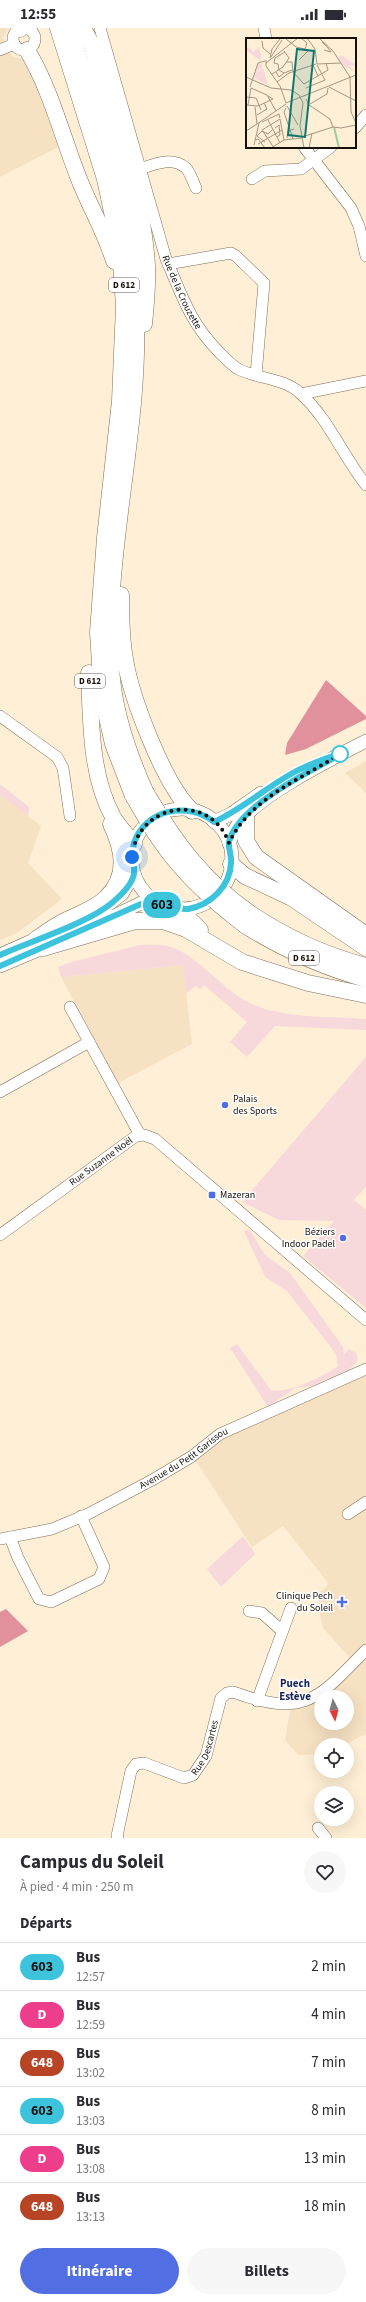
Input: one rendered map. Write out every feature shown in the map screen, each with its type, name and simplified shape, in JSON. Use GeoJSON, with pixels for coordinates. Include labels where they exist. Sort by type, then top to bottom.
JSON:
{"type":"FeatureCollection","features":[{"type":"Feature","properties":{"kind":"highway","name":"D 612"},"geometry":{"type":"LineString","coordinates":[[69,32],[105,179],[120,249],[124,286],[120,402],[114,505],[98,632],[99,674],[113,744],[139,793],[161,843],[184,871],[214,902],[249,920],[303,944],[366,966]]}},
{"type":"Feature","properties":{"kind":"highway","name":"D 612"},"geometry":{"type":"LineString","coordinates":[[69,32],[122,199],[132,251],[136,362],[127,444],[114,505],[99,530],[89,617],[90,696],[98,772],[104,799],[114,818],[134,844]]}},
{"type":"Feature","properties":{"kind":"highway"},"geometry":{"type":"LineString","coordinates":[[21,47],[42,76],[79,180],[108,244],[114,262],[123,322]]}},
{"type":"Feature","properties":{"kind":"highway","name":"D 612"},"geometry":{"type":"LineString","coordinates":[[114,505],[124,531],[121,614],[125,660],[136,699],[164,768],[176,793],[192,811]]}},
{"type":"Feature","properties":{"kind":"highway","name":"D 612"},"geometry":{"type":"LineString","coordinates":[[39,944],[106,898],[118,879],[122,857],[121,846],[97,791],[96,780],[98,772]]}},
{"type":"Feature","properties":{"kind":"highway"},"geometry":{"type":"LineString","coordinates":[[246,816],[246,841],[256,857],[366,935]]}},
{"type":"Feature","properties":{"kind":"highway"},"geometry":{"type":"LineString","coordinates":[[231,864],[245,876],[292,898],[366,948]]}},
{"type":"Feature","properties":{"kind":"highway"},"geometry":{"type":"LineString","coordinates":[[179,910],[196,926],[220,944],[243,958],[282,975]]}},
{"type":"Feature","properties":{"kind":"highway","name":"D 612"},"geometry":{"type":"LineString","coordinates":[[249,920],[283,949],[310,961],[366,979]]}},
{"type":"Feature","properties":{"kind":"highway","name":"D 612"},"geometry":{"type":"LineString","coordinates":[[39,944],[134,921],[163,921],[186,928],[242,962],[308,984],[366,995]]}},
{"type":"Feature","properties":{"kind":"main road"},"geometry":{"type":"LineString","coordinates":[[229,843],[239,824],[246,816],[297,779],[366,740]]}},
{"type":"Feature","properties":{"kind":"main road"},"geometry":{"type":"LineString","coordinates":[[214,822],[232,814],[291,774],[317,761],[345,752]]}},
{"type":"Feature","properties":{"kind":"main road"},"geometry":{"type":"LineString","coordinates":[[170,811],[192,811],[214,822],[223,832],[229,843],[231,864],[227,881],[216,896],[200,906],[179,910],[155,902],[142,890],[134,873],[132,857],[134,844],[141,831],[155,818],[170,811]]}},
{"type":"Feature","properties":{"kind":"main road"},"geometry":{"type":"LineString","coordinates":[[0,966],[109,906],[122,894],[134,873]]}},
{"type":"Feature","properties":{"kind":"main road"},"geometry":{"type":"LineString","coordinates":[[0,954],[39,944],[141,904],[155,902]]}},
{"type":"Feature","properties":{"kind":"street","name":"Rue de la Crouzette"},"geometry":{"type":"LineString","coordinates":[[100,28],[168,264],[178,292],[194,323],[223,357],[238,368],[290,386],[301,394],[324,422],[352,467],[366,485]]}},
{"type":"Feature","properties":{"kind":"street"},"geometry":{"type":"LineString","coordinates":[[264,28],[266,38]]}},
{"type":"Feature","properties":{"kind":"street"},"geometry":{"type":"LineString","coordinates":[[0,50],[21,47],[31,48],[35,40],[28,29],[14,35],[21,47]]}},
{"type":"Feature","properties":{"kind":"street"},"geometry":{"type":"LineString","coordinates":[[356,127],[366,114]]}},
{"type":"Feature","properties":{"kind":"street"},"geometry":{"type":"LineString","coordinates":[[305,148],[351,208],[359,226],[366,256]]}},
{"type":"Feature","properties":{"kind":"street"},"geometry":{"type":"LineString","coordinates":[[252,179],[265,171],[289,171],[301,169],[330,148]]}},
{"type":"Feature","properties":{"kind":"street"},"geometry":{"type":"LineString","coordinates":[[140,169],[163,161],[173,162],[186,168],[196,188]]}},
{"type":"Feature","properties":{"kind":"street"},"geometry":{"type":"LineString","coordinates":[[168,264],[231,253],[264,283],[256,375]]}},
{"type":"Feature","properties":{"kind":"street"},"geometry":{"type":"LineString","coordinates":[[301,394],[366,381]]}},
{"type":"Feature","properties":{"kind":"street"},"geometry":{"type":"LineString","coordinates":[[0,716],[21,733],[57,757],[63,768],[70,816]]}},
{"type":"Feature","properties":{"kind":"street"},"geometry":{"type":"LineString","coordinates":[[0,725],[21,733]]}},
{"type":"Feature","properties":{"kind":"street"},"geometry":{"type":"LineString","coordinates":[[70,1007],[140,1135]]}},
{"type":"Feature","properties":{"kind":"street"},"geometry":{"type":"LineString","coordinates":[[0,1092],[89,1042]]}},
{"type":"Feature","properties":{"kind":"street","name":"Rue Suzanne Noël"},"geometry":{"type":"LineString","coordinates":[[0,1235],[140,1135],[155,1139],[366,1320]]}},
{"type":"Feature","properties":{"kind":"street","name":"Avenue du Petit Garissou"},"geometry":{"type":"LineString","coordinates":[[5,1538],[52,1529],[81,1516],[154,1479],[190,1457],[220,1434],[366,1369]]}},
{"type":"Feature","properties":{"kind":"street"},"geometry":{"type":"LineString","coordinates":[[348,1514],[366,1502]]}},
{"type":"Feature","properties":{"kind":"street"},"geometry":{"type":"LineString","coordinates":[[5,1538],[18,1558],[39,1599],[51,1602],[99,1579],[103,1573],[104,1567],[81,1516]]}},
{"type":"Feature","properties":{"kind":"street"},"geometry":{"type":"LineString","coordinates":[[290,1608],[257,1700],[276,1705],[292,1704],[309,1700],[322,1692],[366,1650]]}},
{"type":"Feature","properties":{"kind":"street"},"geometry":{"type":"LineString","coordinates":[[249,1611],[262,1613],[282,1631]]}},
{"type":"Feature","properties":{"kind":"street","name":"Rue Descartes"},"geometry":{"type":"LineString","coordinates":[[117,1837],[131,1771],[136,1764],[144,1763],[184,1778],[189,1778],[206,1756],[221,1698],[227,1693],[233,1692],[257,1700]]}},
{"type":"Feature","properties":{"kind":"street"},"geometry":{"type":"LineString","coordinates":[[318,1828],[326,1838]]}},
{"type":"Feature","properties":{"kind":"shaded area"},"geometry":{"type":"Polygon","coordinates":[[[0,28],[9,28],[3,38],[12,56],[22,59],[30,65],[60,146],[0,177],[0,28]]]}},
{"type":"Feature","properties":{"kind":"shaded area"},"geometry":{"type":"Polygon","coordinates":[[[326,680],[366,716],[366,719],[306,749],[285,755],[287,743],[326,680]]]}},
{"type":"Feature","properties":{"kind":"shaded area"},"geometry":{"type":"Polygon","coordinates":[[[366,761],[366,793],[345,773],[366,761]]]}},
{"type":"Feature","properties":{"kind":"shaded area"},"geometry":{"type":"Polygon","coordinates":[[[0,784],[29,807],[28,816],[0,795],[0,784]]]}},
{"type":"Feature","properties":{"kind":"shaded area"},"geometry":{"type":"Polygon","coordinates":[[[0,795],[41,826],[28,863],[62,899],[17,933],[0,940],[0,795]]]}},
{"type":"Feature","properties":{"kind":"shaded area"},"geometry":{"type":"Polygon","coordinates":[[[140,945],[167,946],[182,952],[203,967],[232,992],[254,1005],[281,1013],[295,1015],[366,1019],[366,1030],[275,1026],[247,1057],[230,1042],[247,1022],[204,985],[200,989],[195,986],[186,994],[183,965],[61,977],[58,967],[71,962],[140,945]]]}},
{"type":"Feature","properties":{"kind":"shaded area"},"geometry":{"type":"Polygon","coordinates":[[[183,965],[192,1044],[118,1083],[61,977],[183,965]]]}},
{"type":"Feature","properties":{"kind":"shaded area"},"geometry":{"type":"Polygon","coordinates":[[[366,1057],[366,1187],[354,1200],[366,1210],[366,1308],[303,1256],[334,1221],[279,1220],[242,1202],[366,1057]]]}},
{"type":"Feature","properties":{"kind":"shaded area"},"geometry":{"type":"Polygon","coordinates":[[[250,1230],[265,1255],[290,1273],[343,1347],[344,1354],[349,1349],[356,1353],[358,1360],[349,1370],[311,1386],[295,1388],[268,1407],[230,1348],[237,1344],[271,1390],[278,1391],[305,1384],[338,1366],[336,1354],[287,1291],[265,1277],[244,1231],[250,1230]]]}},
{"type":"Feature","properties":{"kind":"shaded area"},"geometry":{"type":"Polygon","coordinates":[[[366,1369],[366,1734],[354,1740],[354,1738],[314,1738],[314,1754],[298,1755],[285,1740],[292,1701],[306,1697],[314,1692],[314,1730],[354,1730],[354,1690],[317,1690],[329,1682],[350,1658],[323,1628],[319,1611],[319,1593],[329,1584],[283,1526],[252,1547],[194,1458],[225,1438],[366,1369]]]}},
{"type":"Feature","properties":{"kind":"shaded area"},"geometry":{"type":"Polygon","coordinates":[[[243,1536],[255,1554],[221,1587],[207,1569],[243,1536]]]}},
{"type":"Feature","properties":{"kind":"shaded area"},"geometry":{"type":"Polygon","coordinates":[[[6,1609],[28,1631],[0,1647],[0,1612],[6,1609]]]}},
{"type":"Feature","properties":{"kind":"bus line","name":"603"},"geometry":{"type":"LineString","coordinates":[[0,955],[82,920],[97,913],[114,902],[122,894],[134,873],[132,867],[132,857],[135,840],[148,822],[162,814],[178,810],[186,810],[203,814],[214,822],[232,814],[291,774],[317,761],[345,752],[297,779],[246,816],[234,831],[229,843],[231,864],[228,877],[221,890],[211,900],[200,906],[179,910],[169,908],[155,902],[141,904],[90,928],[0,966]]}},
{"type":"Feature","properties":{"kind":"place","name":"Palais des Sports"},"geometry":{"type":"Point","coordinates":[225,1105]}},
{"type":"Feature","properties":{"kind":"place","name":"Mazeran"},"geometry":{"type":"Point","coordinates":[212,1195]}},
{"type":"Feature","properties":{"kind":"place","name":"Béziers Indoor Padel"},"geometry":{"type":"Point","coordinates":[343,1238]}},
{"type":"Feature","properties":{"kind":"place","name":"Clinique Pech du Soleil"},"geometry":{"type":"Point","coordinates":[342,1602]}},
{"type":"Feature","properties":{"kind":"district","name":"Puech Estève"},"geometry":{"type":"Point","coordinates":[295,1689]}},
{"type":"Feature","properties":{"kind":"route"},"geometry":{"type":"LineString","coordinates":[[132,857],[135,840],[146,825],[158,816],[173,810],[192,811],[207,817],[220,828],[229,843],[239,824],[258,806],[297,779],[340,754]]}}]}
